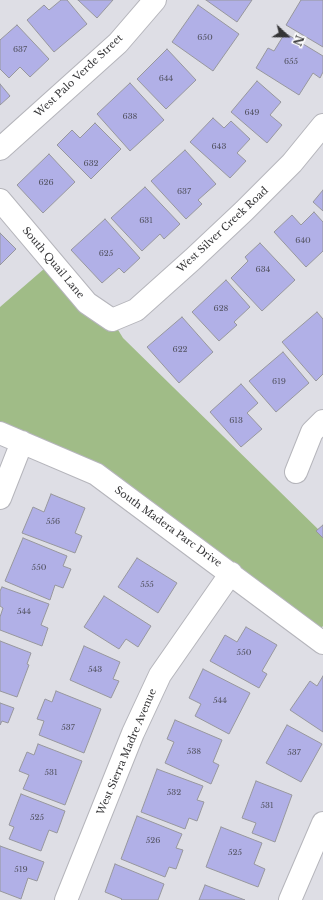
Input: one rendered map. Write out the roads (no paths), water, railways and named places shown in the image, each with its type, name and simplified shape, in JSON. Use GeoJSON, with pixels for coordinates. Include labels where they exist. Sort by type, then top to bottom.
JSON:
{"type":"FeatureCollection","features":[{"type":"Feature","properties":{"kind":"street","name":"West Palo Verde Street"},"geometry":{"type":"LineString","coordinates":[[0,149],[118,43],[155,0]]}},
{"type":"Feature","properties":{"kind":"street","name":"West Silver Creek Road"},"geometry":{"type":"LineString","coordinates":[[112,320],[136,310],[244,212],[292,164],[323,125]]}},
{"type":"Feature","properties":{"kind":"street","name":"South Quail Lane"},"geometry":{"type":"LineString","coordinates":[[0,200],[87,303],[112,320]]}},
{"type":"Feature","properties":{"kind":"street"},"geometry":{"type":"LineString","coordinates":[[296,472],[312,432],[323,421]]}},
{"type":"Feature","properties":{"kind":"street","name":"South Madera Parc Drive"},"geometry":{"type":"LineString","coordinates":[[0,433],[96,474],[323,642]]}},
{"type":"Feature","properties":{"kind":"street"},"geometry":{"type":"LineString","coordinates":[[0,498],[22,442]]}},
{"type":"Feature","properties":{"kind":"street","name":"West Sierra Madre Avenue"},"geometry":{"type":"LineString","coordinates":[[66,900],[133,733],[160,675],[231,573]]}},
{"type":"Feature","properties":{"kind":"street"},"geometry":{"type":"LineString","coordinates":[[290,900],[323,823]]}}]}
